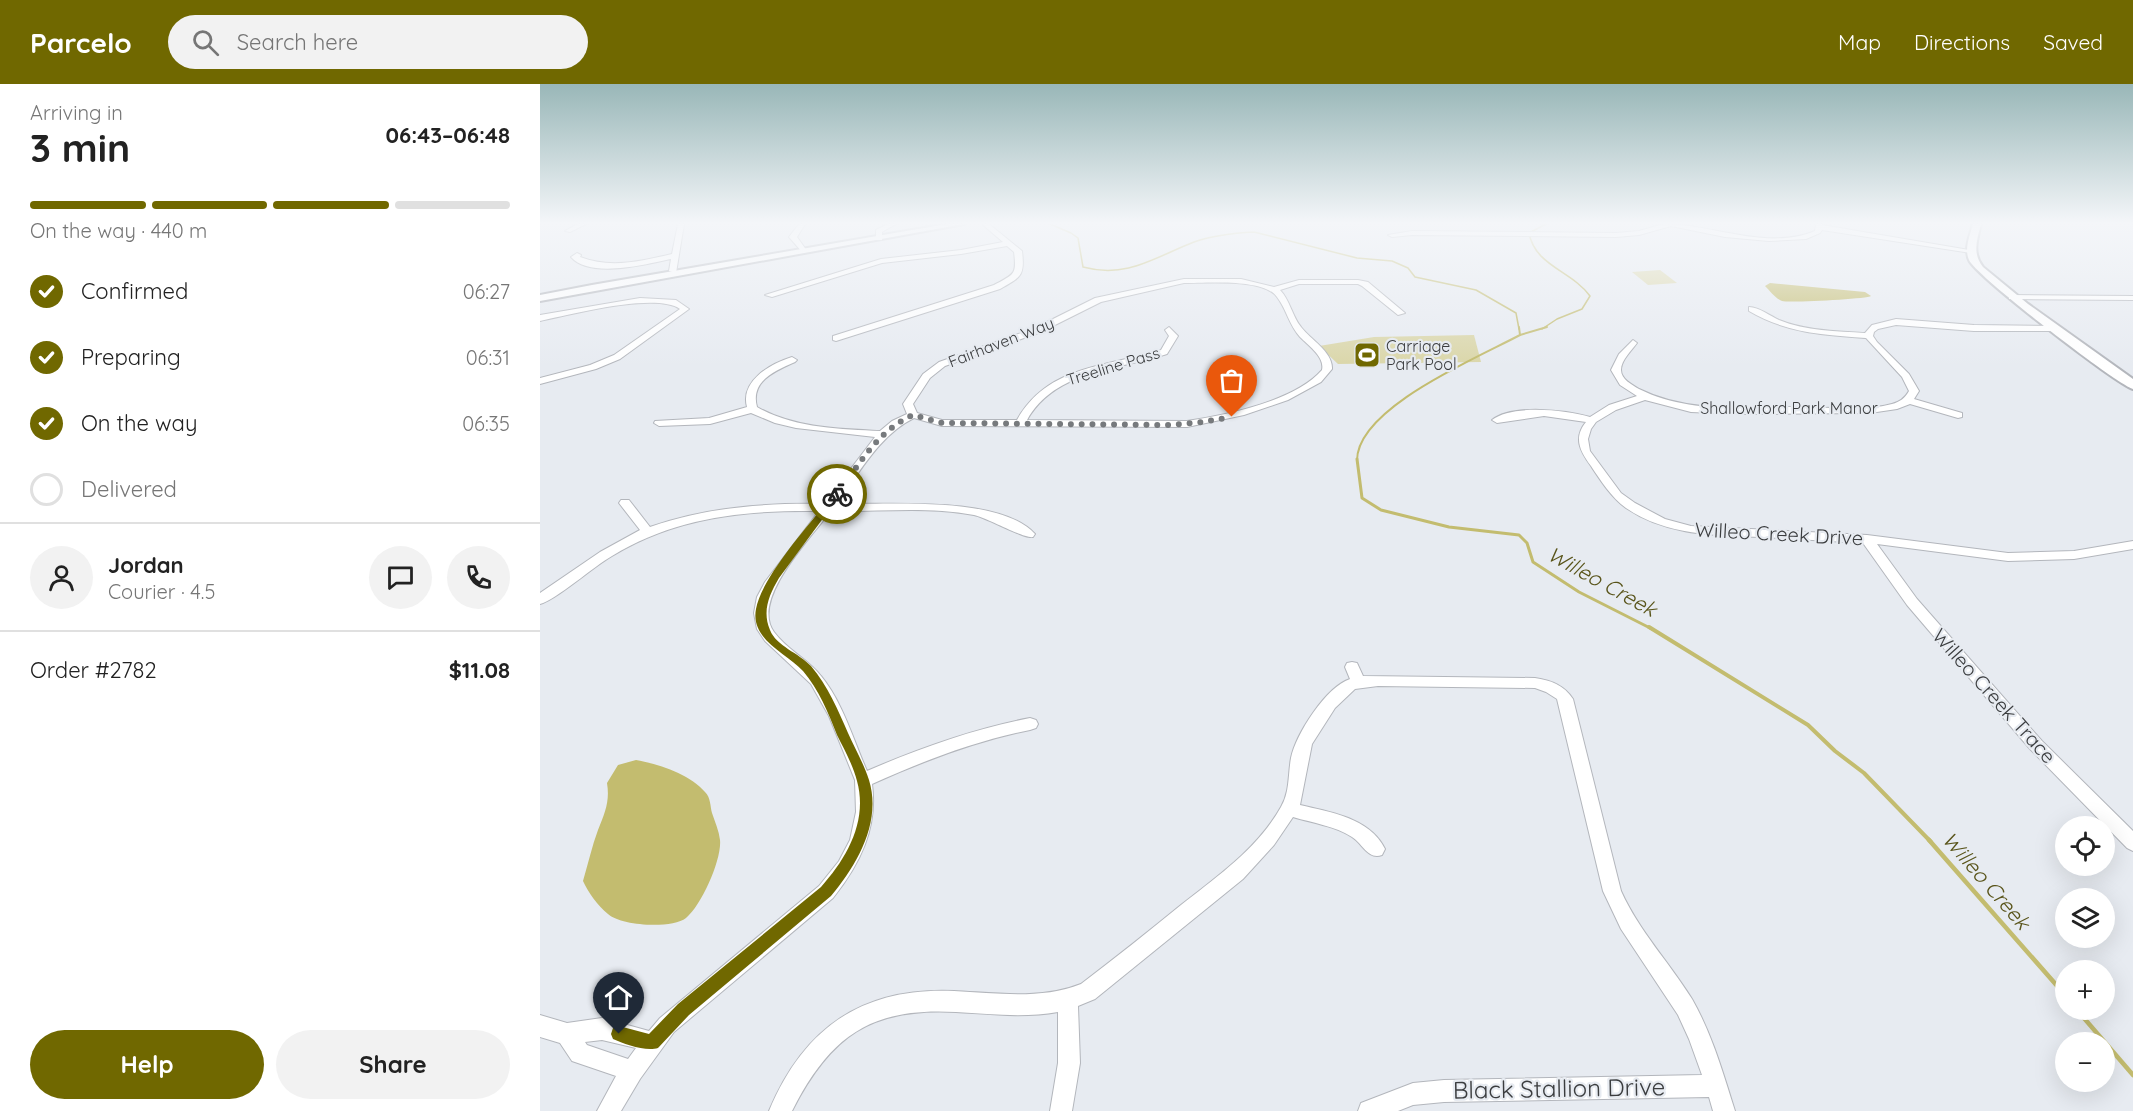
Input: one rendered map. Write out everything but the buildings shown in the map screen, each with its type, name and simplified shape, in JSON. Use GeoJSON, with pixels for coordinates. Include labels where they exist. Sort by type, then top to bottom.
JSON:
{"type":"FeatureCollection","features":[{"type":"Feature","properties":{"kind":"street"},"geometry":{"type":"LineString","coordinates":[[540,298],[668,272]]}},
{"type":"Feature","properties":{"kind":"street"},"geometry":{"type":"LineString","coordinates":[[769,295],[845,272]]}},
{"type":"Feature","properties":{"kind":"street"},"geometry":{"type":"LineString","coordinates":[[837,338],[1005,283],[1016,276],[1018,272]]}},
{"type":"Feature","properties":{"kind":"street"},"geometry":{"type":"LineString","coordinates":[[1983,272],[2012,297],[2133,385]]}},
{"type":"Feature","properties":{"kind":"street","name":"Fairhaven Way"},"geometry":{"type":"LineString","coordinates":[[913,415],[908,404],[910,397],[934,369],[952,359],[1038,330],[1098,300],[1184,281],[1241,281],[1274,289]]}},
{"type":"Feature","properties":{"kind":"street"},"geometry":{"type":"LineString","coordinates":[[608,1111],[652,1042],[684,1010],[826,892],[842,873],[858,846],[866,820],[863,780],[826,696],[817,681],[806,668],[771,640],[761,620],[760,611],[767,590],[883,434],[896,423],[913,415],[942,423],[1170,425],[1203,422],[1244,413],[1310,387],[1323,377],[1328,364],[1296,327],[1281,296],[1274,289],[1299,282],[1358,282],[1365,284],[1401,314]]}},
{"type":"Feature","properties":{"kind":"street"},"geometry":{"type":"LineString","coordinates":[[2012,297],[2133,298]]}},
{"type":"Feature","properties":{"kind":"street"},"geometry":{"type":"LineString","coordinates":[[540,318],[629,301],[649,300],[678,303],[685,309],[617,357],[593,368],[540,381]]}},
{"type":"Feature","properties":{"kind":"street"},"geometry":{"type":"LineString","coordinates":[[1752,309],[1771,321],[1793,329],[1869,336],[1911,381],[1914,391],[1908,400],[1958,415]]}},
{"type":"Feature","properties":{"kind":"street"},"geometry":{"type":"LineString","coordinates":[[1869,336],[1870,331],[1875,327],[1896,322],[1974,328],[2055,328]]}},
{"type":"Feature","properties":{"kind":"street","name":"Treeline Pass"},"geometry":{"type":"LineString","coordinates":[[1020,424],[1037,398],[1056,384],[1092,371],[1164,352],[1174,336],[1169,330]]}},
{"type":"Feature","properties":{"kind":"street"},"geometry":{"type":"LineString","coordinates":[[1633,343],[1618,364],[1616,372],[1625,384],[1646,396]]}},
{"type":"Feature","properties":{"kind":"street"},"geometry":{"type":"LineString","coordinates":[[792,360],[771,371],[756,384],[749,397],[753,409],[766,417],[778,420],[848,432],[883,434]]}},
{"type":"Feature","properties":{"kind":"street"},"geometry":{"type":"LineString","coordinates":[[1497,420],[1522,413],[1544,412],[1591,420],[1608,409],[1646,396]]}},
{"type":"Feature","properties":{"kind":"street","name":"Shallowford Park Manor"},"geometry":{"type":"LineString","coordinates":[[1646,396],[1676,406],[1709,410],[1874,410],[1895,407],[1908,400]]}},
{"type":"Feature","properties":{"kind":"street"},"geometry":{"type":"LineString","coordinates":[[659,423],[710,421],[753,409]]}},
{"type":"Feature","properties":{"kind":"street","name":"Willeo Creek Drive"},"geometry":{"type":"LineString","coordinates":[[1591,420],[1583,439],[1586,451],[1617,495],[1631,506],[1655,519],[1676,526],[1707,532],[1802,534],[1867,539],[1981,554],[2034,558],[2074,555],[2133,545]]}},
{"type":"Feature","properties":{"kind":"street"},"geometry":{"type":"LineString","coordinates":[[625,504],[648,531]]}},
{"type":"Feature","properties":{"kind":"street"},"geometry":{"type":"LineString","coordinates":[[540,600],[601,555],[648,531],[687,518],[727,510],[763,507],[941,509],[974,512],[1003,520],[1029,534]]}},
{"type":"Feature","properties":{"kind":"street","name":"Willeo Creek Trace"},"geometry":{"type":"LineString","coordinates":[[1867,539],[1912,602],[2036,745],[2133,843]]}},
{"type":"Feature","properties":{"kind":"street"},"geometry":{"type":"LineString","coordinates":[[780,1111],[804,1068],[822,1044],[843,1026],[864,1014],[886,1006],[912,1001],[1042,1005],[1068,1001],[1088,992],[1236,873],[1257,851],[1289,809],[1294,798],[1301,751],[1307,736],[1355,675],[1560,685],[1618,910],[1644,951],[1685,1007],[1700,1037],[1724,1111]]}},
{"type":"Feature","properties":{"kind":"street"},"geometry":{"type":"LineString","coordinates":[[863,780],[920,755],[967,738],[1030,724]]}},
{"type":"Feature","properties":{"kind":"street"},"geometry":{"type":"LineString","coordinates":[[1289,809],[1356,829],[1370,838],[1376,849]]}},
{"type":"Feature","properties":{"kind":"street"},"geometry":{"type":"LineString","coordinates":[[1061,1111],[1069,1063],[1068,1001]]}},
{"type":"Feature","properties":{"kind":"street"},"geometry":{"type":"LineString","coordinates":[[540,1026],[567,1034],[602,1029],[652,1042]]}},
{"type":"Feature","properties":{"kind":"street"},"geometry":{"type":"LineString","coordinates":[[567,1034],[580,1053],[632,1071]]}},
{"type":"Feature","properties":{"kind":"street","name":"Black Stallion Drive"},"geometry":{"type":"LineString","coordinates":[[1369,1111],[1413,1094],[1444,1091],[1716,1086]]}},
{"type":"Feature","properties":{"kind":"shaded area"},"geometry":{"type":"Polygon","coordinates":[[[1632,272],[1663,272],[1677,283],[1648,285],[1632,272]]]}},
{"type":"Feature","properties":{"kind":"shaded area"},"geometry":{"type":"Polygon","coordinates":[[[1770,283],[1865,292],[1871,296],[1782,301],[1765,286],[1770,283]]]}},
{"type":"Feature","properties":{"kind":"shaded area"},"geometry":{"type":"Polygon","coordinates":[[[1474,335],[1481,362],[1338,364],[1319,346],[1374,337],[1474,335]]]}},
{"type":"Feature","properties":{"kind":"shaded area"},"geometry":{"type":"Polygon","coordinates":[[[636,760],[673,771],[699,786],[708,797],[719,833],[718,858],[704,893],[686,918],[670,924],[647,925],[615,918],[597,903],[583,881],[606,807],[607,783],[618,765],[636,760]]]}},
{"type":"Feature","properties":{"kind":"waterway","name":"Willeo Creek"},"geometry":{"type":"LineString","coordinates":[[1411,272],[1415,277],[1476,290],[1516,313],[1519,329]]}},
{"type":"Feature","properties":{"kind":"waterway"},"geometry":{"type":"LineString","coordinates":[[1543,328],[1557,319],[1582,309],[1590,296],[1562,272]]}},
{"type":"Feature","properties":{"kind":"waterway","name":"Willeo Creek"},"geometry":{"type":"LineString","coordinates":[[1519,327],[1520,335]]}},
{"type":"Feature","properties":{"kind":"waterway"},"geometry":{"type":"LineString","coordinates":[[1520,335],[1543,328]]}},
{"type":"Feature","properties":{"kind":"waterway","name":"Willeo Creek"},"geometry":{"type":"LineString","coordinates":[[1357,460],[1362,441],[1376,422],[1397,404],[1423,386],[1520,335]]}},
{"type":"Feature","properties":{"kind":"waterway","name":"Willeo Creek"},"geometry":{"type":"LineString","coordinates":[[1357,460],[1362,498],[1381,510],[1449,527],[1519,535],[1527,543],[1533,562],[1579,592],[1652,629]]}},
{"type":"Feature","properties":{"kind":"waterway","name":"Willeo Creek"},"geometry":{"type":"LineString","coordinates":[[1649,627],[1808,725],[1835,751],[1864,773],[1931,842]]}},
{"type":"Feature","properties":{"kind":"waterway","name":"Willeo Creek"},"geometry":{"type":"LineString","coordinates":[[1929,840],[2055,983]]}},
{"type":"Feature","properties":{"kind":"waterway","name":"Willeo Creek"},"geometry":{"type":"LineString","coordinates":[[2086,1020],[2133,1075]]}},
{"type":"Feature","properties":{"kind":"way so far"},"geometry":{"type":"LineString","coordinates":[[837,494],[889,427],[913,415],[930,422],[942,423],[1170,425],[1232,417]]}},
{"type":"Feature","properties":{"kind":"place","name":"Carriage Park Pool"},"geometry":{"type":"Point","coordinates":[1367,355]}},
{"type":"Feature","properties":{"kind":"route"},"geometry":{"type":"LineString","coordinates":[[619,1034],[652,1042],[684,1010],[826,892],[842,873],[858,846],[867,808],[863,780],[826,696],[817,681],[806,668],[771,640],[765,632],[760,611],[767,590],[775,577],[837,494]]}}]}
